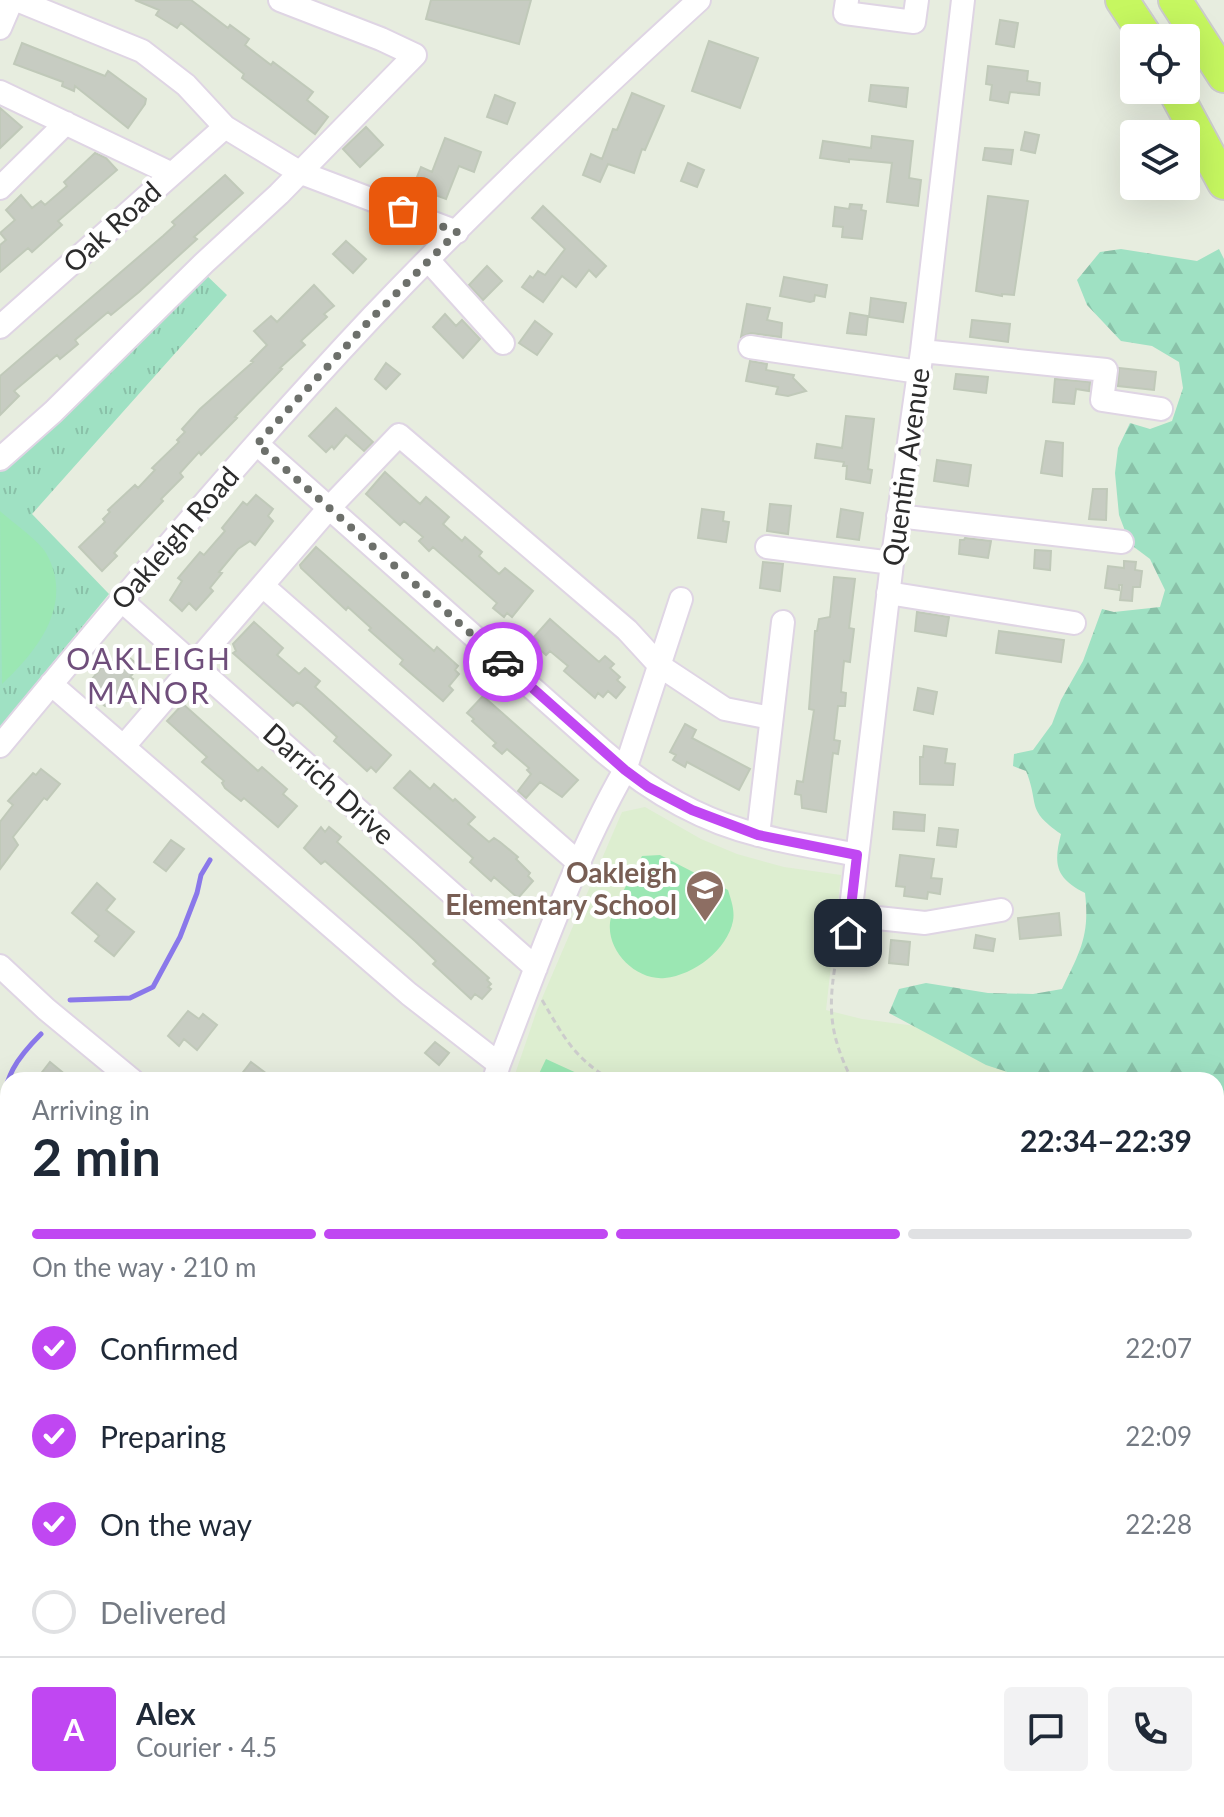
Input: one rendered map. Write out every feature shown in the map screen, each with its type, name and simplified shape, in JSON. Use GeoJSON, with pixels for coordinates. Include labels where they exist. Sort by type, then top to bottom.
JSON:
{"type":"FeatureCollection","features":[{"type":"Feature","properties":{"kind":"highway"},"geometry":{"type":"LineString","coordinates":[[1122,0],[1138,24]]}},
{"type":"Feature","properties":{"kind":"highway"},"geometry":{"type":"LineString","coordinates":[[1175,0],[1224,76]]}},
{"type":"Feature","properties":{"kind":"highway"},"geometry":{"type":"LineString","coordinates":[[1184,104],[1224,183]]}},
{"type":"Feature","properties":{"kind":"highway"},"geometry":{"type":"LineString","coordinates":[[1186,104],[1224,162]]}},
{"type":"Feature","properties":{"kind":"street"},"geometry":{"type":"LineString","coordinates":[[0,28],[14,0],[142,51],[186,85],[225,127],[299,172],[457,232]]}},
{"type":"Feature","properties":{"kind":"street"},"geometry":{"type":"LineString","coordinates":[[0,459],[53,412],[204,263],[279,194],[415,55],[280,0]]}},
{"type":"Feature","properties":{"kind":"street"},"geometry":{"type":"LineString","coordinates":[[847,0],[845,13],[914,22],[917,0]]}},
{"type":"Feature","properties":{"kind":"street","name":"Quentin Avenue"},"geometry":{"type":"LineString","coordinates":[[846,929],[898,516],[921,362],[963,0]]}},
{"type":"Feature","properties":{"kind":"street","name":"Oakleigh Road"},"geometry":{"type":"LineString","coordinates":[[0,746],[121,600],[257,444],[428,260],[694,2]]}},
{"type":"Feature","properties":{"kind":"street"},"geometry":{"type":"LineString","coordinates":[[0,92],[172,174]]}},
{"type":"Feature","properties":{"kind":"street"},"geometry":{"type":"LineString","coordinates":[[0,188],[66,123]]}},
{"type":"Feature","properties":{"kind":"street","name":"Oak Road"},"geometry":{"type":"LineString","coordinates":[[0,327],[225,127]]}},
{"type":"Feature","properties":{"kind":"street"},"geometry":{"type":"LineString","coordinates":[[428,260],[503,343]]}},
{"type":"Feature","properties":{"kind":"street"},"geometry":{"type":"LineString","coordinates":[[750,347],[921,362],[1106,370],[1102,400],[1161,409]]}},
{"type":"Feature","properties":{"kind":"street"},"geometry":{"type":"LineString","coordinates":[[124,746],[329,508],[399,435],[627,630],[660,666],[725,709],[771,718]]}},
{"type":"Feature","properties":{"kind":"street"},"geometry":{"type":"LineString","coordinates":[[257,444],[648,787],[692,810],[758,835],[857,855]]}},
{"type":"Feature","properties":{"kind":"street"},"geometry":{"type":"LineString","coordinates":[[898,516],[1122,542]]}},
{"type":"Feature","properties":{"kind":"street"},"geometry":{"type":"LineString","coordinates":[[767,547],[892,563]]}},
{"type":"Feature","properties":{"kind":"street"},"geometry":{"type":"LineString","coordinates":[[263,586],[580,864]]}},
{"type":"Feature","properties":{"kind":"street"},"geometry":{"type":"LineString","coordinates":[[888,593],[1074,623]]}},
{"type":"Feature","properties":{"kind":"street"},"geometry":{"type":"LineString","coordinates":[[51,684],[496,1072],[580,864],[611,793],[625,770],[681,599]]}},
{"type":"Feature","properties":{"kind":"street","name":"Darrich Drive"},"geometry":{"type":"LineString","coordinates":[[121,600],[536,968]]}},
{"type":"Feature","properties":{"kind":"street"},"geometry":{"type":"LineString","coordinates":[[758,835],[783,622]]}},
{"type":"Feature","properties":{"kind":"street"},"geometry":{"type":"LineString","coordinates":[[846,929],[925,923],[1001,910]]}},
{"type":"Feature","properties":{"kind":"street"},"geometry":{"type":"LineString","coordinates":[[0,966],[122,1072]]}},
{"type":"Feature","properties":{"kind":"path"},"geometry":{"type":"LineString","coordinates":[[846,929],[833,979],[831,1026],[848,1072]]}},
{"type":"Feature","properties":{"kind":"path"},"geometry":{"type":"LineString","coordinates":[[538,992],[567,1044],[599,1072]]}},
{"type":"Feature","properties":{"kind":"shaded area","name":"Oakleigh Elementary School"},"geometry":{"type":"Polygon","coordinates":[[[1224,697],[1224,1072],[516,1072],[537,1010],[622,812],[645,807],[701,839],[737,854],[784,867],[841,875],[826,1010],[862,1019],[1093,1049],[1224,697]]]}},
{"type":"Feature","properties":{"kind":"green space"},"geometry":{"type":"Polygon","coordinates":[[[1121,249],[1197,261],[1219,249],[1224,259],[1224,1072],[1007,1072],[986,1065],[889,1013],[899,989],[926,983],[988,993],[1033,994],[1062,989],[1082,943],[1086,921],[1085,893],[1068,882],[1059,870],[1057,854],[1061,834],[1038,812],[1026,771],[1013,766],[1014,754],[1033,750],[1052,724],[1061,700],[1083,661],[1102,609],[1114,612],[1160,607],[1165,590],[1150,559],[1130,544],[1119,515],[1115,473],[1118,448],[1130,423],[1150,429],[1172,421],[1183,388],[1179,362],[1152,346],[1121,341],[1087,305],[1077,280],[1100,252],[1121,249]]]}},
{"type":"Feature","properties":{"kind":"green space"},"geometry":{"type":"Polygon","coordinates":[[[203,272],[227,295],[32,514],[109,594],[0,727],[0,471],[203,272]]]}},
{"type":"Feature","properties":{"kind":"green space"},"geometry":{"type":"Polygon","coordinates":[[[0,511],[46,553],[54,572],[56,590],[54,608],[39,641],[2,684],[0,511]]]}},
{"type":"Feature","properties":{"kind":"green space"},"geometry":{"type":"Polygon","coordinates":[[[660,855],[728,890],[733,921],[724,942],[708,959],[676,976],[654,978],[635,970],[619,954],[610,934],[610,923],[614,909],[642,856],[660,855]]]}},
{"type":"Feature","properties":{"kind":"green space"},"geometry":{"type":"Polygon","coordinates":[[[546,1059],[574,1072],[540,1072],[546,1059]]]}},
{"type":"Feature","properties":{"kind":"building"},"geometry":{"type":"Polygon","coordinates":[[[135,0],[191,0],[228,28],[230,25],[249,39],[245,45],[313,92],[307,100],[328,117],[315,134],[242,78],[244,74],[181,23],[177,28],[156,15],[159,10],[135,0]]]}},
{"type":"Feature","properties":{"kind":"building"},"geometry":{"type":"Polygon","coordinates":[[[431,0],[531,0],[519,44],[426,19],[431,0]]]}},
{"type":"Feature","properties":{"kind":"building"},"geometry":{"type":"Polygon","coordinates":[[[1000,20],[1018,23],[1014,47],[996,44],[1000,20]]]}},
{"type":"Feature","properties":{"kind":"building"},"geometry":{"type":"Polygon","coordinates":[[[709,41],[758,58],[740,108],[692,91],[709,41]]]}},
{"type":"Feature","properties":{"kind":"building"},"geometry":{"type":"Polygon","coordinates":[[[22,43],[105,76],[108,71],[146,99],[145,104],[128,128],[75,86],[74,91],[62,86],[63,82],[14,64],[22,43]]]}},
{"type":"Feature","properties":{"kind":"building"},"geometry":{"type":"Polygon","coordinates":[[[988,66],[1028,71],[1027,81],[1040,83],[1039,95],[1010,92],[1008,103],[990,100],[992,85],[986,84],[988,66]]]}},
{"type":"Feature","properties":{"kind":"building"},"geometry":{"type":"Polygon","coordinates":[[[871,85],[908,88],[906,107],[869,101],[871,85]]]}},
{"type":"Feature","properties":{"kind":"building"},"geometry":{"type":"Polygon","coordinates":[[[632,93],[664,106],[645,150],[642,149],[634,173],[608,164],[600,182],[583,175],[591,154],[602,159],[613,129],[617,130],[632,93]]]}},
{"type":"Feature","properties":{"kind":"building"},"geometry":{"type":"Polygon","coordinates":[[[495,95],[515,103],[507,124],[487,117],[495,95]]]}},
{"type":"Feature","properties":{"kind":"building"},"geometry":{"type":"Polygon","coordinates":[[[0,108],[22,127],[0,148],[0,108]]]}},
{"type":"Feature","properties":{"kind":"building"},"geometry":{"type":"Polygon","coordinates":[[[366,127],[383,145],[360,167],[343,149],[366,127]]]}},
{"type":"Feature","properties":{"kind":"building"},"geometry":{"type":"Polygon","coordinates":[[[1025,132],[1039,135],[1035,153],[1021,150],[1025,132]]]}},
{"type":"Feature","properties":{"kind":"building"},"geometry":{"type":"Polygon","coordinates":[[[872,136],[913,141],[909,178],[921,180],[918,206],[887,202],[892,163],[820,158],[823,141],[871,148],[872,136]]]}},
{"type":"Feature","properties":{"kind":"building"},"geometry":{"type":"Polygon","coordinates":[[[445,138],[481,152],[474,172],[459,166],[446,199],[413,187],[421,167],[432,172],[445,138]]]}},
{"type":"Feature","properties":{"kind":"building"},"geometry":{"type":"Polygon","coordinates":[[[985,148],[1013,150],[1011,164],[983,160],[985,148]]]}},
{"type":"Feature","properties":{"kind":"building"},"geometry":{"type":"Polygon","coordinates":[[[95,153],[106,158],[117,170],[58,221],[62,225],[32,252],[28,248],[0,272],[0,245],[6,240],[0,233],[15,220],[6,210],[21,195],[32,208],[41,201],[45,205],[67,186],[64,182],[95,153]]]}},
{"type":"Feature","properties":{"kind":"building"},"geometry":{"type":"Polygon","coordinates":[[[688,163],[704,170],[697,187],[681,181],[688,163]]]}},
{"type":"Feature","properties":{"kind":"building"},"geometry":{"type":"Polygon","coordinates":[[[225,175],[243,193],[139,292],[111,315],[108,312],[75,340],[78,344],[60,359],[57,355],[14,391],[19,396],[0,415],[0,376],[163,236],[175,225],[172,222],[225,175]]]}},
{"type":"Feature","properties":{"kind":"building"},"geometry":{"type":"Polygon","coordinates":[[[988,196],[1028,201],[1014,295],[976,291],[988,196]]]}},
{"type":"Feature","properties":{"kind":"building"},"geometry":{"type":"Polygon","coordinates":[[[850,204],[862,205],[861,210],[866,211],[862,239],[842,237],[843,227],[833,226],[835,207],[849,209],[850,204]]]}},
{"type":"Feature","properties":{"kind":"building"},"geometry":{"type":"Polygon","coordinates":[[[543,206],[606,266],[596,277],[589,270],[576,287],[562,276],[543,302],[522,287],[538,271],[545,275],[565,249],[532,218],[543,206]]]}},
{"type":"Feature","properties":{"kind":"building"},"geometry":{"type":"Polygon","coordinates":[[[346,241],[366,259],[353,273],[333,254],[346,241]]]}},
{"type":"Feature","properties":{"kind":"building"},"geometry":{"type":"Polygon","coordinates":[[[487,266],[502,281],[483,300],[469,285],[487,266]]]}},
{"type":"Feature","properties":{"kind":"building"},"geometry":{"type":"Polygon","coordinates":[[[784,277],[827,285],[825,297],[815,295],[814,301],[810,302],[780,296],[784,277]]]}},
{"type":"Feature","properties":{"kind":"building"},"geometry":{"type":"Polygon","coordinates":[[[314,285],[334,306],[324,314],[327,317],[301,341],[305,345],[280,368],[237,418],[180,473],[183,477],[114,553],[117,556],[102,571],[79,547],[105,522],[103,519],[110,512],[108,510],[135,485],[138,488],[155,470],[152,468],[179,442],[177,440],[185,432],[182,429],[200,409],[253,362],[267,345],[254,331],[271,316],[277,322],[314,285]]]}},
{"type":"Feature","properties":{"kind":"building"},"geometry":{"type":"Polygon","coordinates":[[[871,298],[906,303],[903,322],[869,317],[871,298]]]}},
{"type":"Feature","properties":{"kind":"building"},"geometry":{"type":"Polygon","coordinates":[[[747,304],[770,308],[767,320],[782,323],[781,337],[751,333],[741,337],[747,304]]]}},
{"type":"Feature","properties":{"kind":"building"},"geometry":{"type":"Polygon","coordinates":[[[850,313],[868,316],[866,335],[847,333],[850,313]]]}},
{"type":"Feature","properties":{"kind":"building"},"geometry":{"type":"Polygon","coordinates":[[[445,314],[456,326],[462,320],[480,339],[463,358],[433,327],[445,314]]]}},
{"type":"Feature","properties":{"kind":"building"},"geometry":{"type":"Polygon","coordinates":[[[972,320],[1010,324],[1008,342],[970,337],[972,320]]]}},
{"type":"Feature","properties":{"kind":"building"},"geometry":{"type":"Polygon","coordinates":[[[535,321],[552,334],[537,355],[519,343],[535,321]]]}},
{"type":"Feature","properties":{"kind":"building"},"geometry":{"type":"Polygon","coordinates":[[[750,361],[767,364],[766,370],[794,375],[793,378],[806,391],[788,396],[776,394],[778,387],[746,381],[750,361]]]}},
{"type":"Feature","properties":{"kind":"building"},"geometry":{"type":"Polygon","coordinates":[[[386,363],[400,374],[386,389],[375,379],[386,363]]]}},
{"type":"Feature","properties":{"kind":"building"},"geometry":{"type":"Polygon","coordinates":[[[1119,368],[1156,372],[1154,390],[1118,386],[1119,368]]]}},
{"type":"Feature","properties":{"kind":"building"},"geometry":{"type":"Polygon","coordinates":[[[956,374],[988,377],[986,393],[954,389],[956,374]]]}},
{"type":"Feature","properties":{"kind":"building"},"geometry":{"type":"Polygon","coordinates":[[[1055,379],[1090,382],[1089,391],[1076,389],[1074,404],[1053,402],[1055,379]]]}},
{"type":"Feature","properties":{"kind":"building"},"geometry":{"type":"Polygon","coordinates":[[[336,408],[373,442],[364,451],[346,435],[334,449],[332,446],[326,452],[309,436],[336,408]]]}},
{"type":"Feature","properties":{"kind":"building"},"geometry":{"type":"Polygon","coordinates":[[[846,416],[874,419],[868,469],[872,470],[870,483],[846,479],[847,466],[843,466],[844,462],[815,458],[817,444],[842,448],[846,416]]]}},
{"type":"Feature","properties":{"kind":"building"},"geometry":{"type":"Polygon","coordinates":[[[1046,441],[1063,443],[1062,476],[1041,473],[1046,441]]]}},
{"type":"Feature","properties":{"kind":"building"},"geometry":{"type":"Polygon","coordinates":[[[937,460],[971,465],[968,486],[934,481],[937,460]]]}},
{"type":"Feature","properties":{"kind":"building"},"geometry":{"type":"Polygon","coordinates":[[[385,472],[420,504],[426,497],[449,517],[443,524],[462,541],[465,537],[482,552],[479,556],[499,574],[505,568],[533,591],[512,617],[507,613],[504,617],[493,608],[497,603],[433,547],[429,551],[419,541],[423,537],[404,521],[400,525],[366,494],[385,472]]]}},
{"type":"Feature","properties":{"kind":"building"},"geometry":{"type":"Polygon","coordinates":[[[1093,489],[1107,489],[1106,520],[1089,519],[1093,489]]]}},
{"type":"Feature","properties":{"kind":"building"},"geometry":{"type":"Polygon","coordinates":[[[256,495],[273,509],[268,516],[273,521],[255,545],[250,541],[238,549],[219,572],[222,573],[210,588],[213,591],[196,610],[189,603],[182,611],[170,600],[182,581],[178,578],[200,552],[204,555],[225,531],[222,528],[243,502],[247,505],[256,495]]]}},
{"type":"Feature","properties":{"kind":"building"},"geometry":{"type":"Polygon","coordinates":[[[770,504],[791,506],[788,534],[767,531],[770,504]]]}},
{"type":"Feature","properties":{"kind":"building"},"geometry":{"type":"Polygon","coordinates":[[[702,509],[724,512],[723,521],[729,522],[726,542],[698,538],[702,509]]]}},
{"type":"Feature","properties":{"kind":"building"},"geometry":{"type":"Polygon","coordinates":[[[841,509],[863,513],[859,540],[837,537],[841,509]]]}},
{"type":"Feature","properties":{"kind":"building"},"geometry":{"type":"Polygon","coordinates":[[[960,540],[991,541],[988,558],[959,554],[960,540]]]}},
{"type":"Feature","properties":{"kind":"building"},"geometry":{"type":"Polygon","coordinates":[[[316,547],[434,651],[437,647],[458,666],[455,670],[459,674],[449,686],[453,690],[443,701],[400,664],[403,660],[369,630],[371,628],[348,607],[346,610],[301,568],[300,565],[316,547]]]}},
{"type":"Feature","properties":{"kind":"building"},"geometry":{"type":"Polygon","coordinates":[[[1035,550],[1051,551],[1050,570],[1034,568],[1035,550]]]}},
{"type":"Feature","properties":{"kind":"building"},"geometry":{"type":"Polygon","coordinates":[[[1124,561],[1136,562],[1135,570],[1142,571],[1140,587],[1133,587],[1132,601],[1120,600],[1122,585],[1119,585],[1119,590],[1105,588],[1108,566],[1124,568],[1124,561]]]}},
{"type":"Feature","properties":{"kind":"building"},"geometry":{"type":"Polygon","coordinates":[[[763,562],[783,564],[780,591],[760,588],[763,562]]]}},
{"type":"Feature","properties":{"kind":"building"},"geometry":{"type":"Polygon","coordinates":[[[834,577],[855,579],[849,628],[854,629],[850,662],[844,661],[841,692],[846,693],[845,706],[838,706],[834,740],[840,741],[838,754],[833,753],[826,812],[802,808],[801,795],[795,794],[797,781],[803,782],[814,710],[809,709],[815,631],[819,619],[830,617],[834,577]]]}},
{"type":"Feature","properties":{"kind":"building"},"geometry":{"type":"Polygon","coordinates":[[[917,612],[949,617],[946,636],[915,631],[917,612]]]}},
{"type":"Feature","properties":{"kind":"building"},"geometry":{"type":"Polygon","coordinates":[[[550,619],[599,662],[605,656],[614,664],[610,668],[625,687],[616,698],[608,691],[603,697],[598,693],[595,698],[564,671],[568,666],[550,651],[546,655],[535,645],[539,641],[534,637],[550,619]]]}},
{"type":"Feature","properties":{"kind":"building"},"geometry":{"type":"Polygon","coordinates":[[[254,622],[283,648],[277,655],[299,674],[305,668],[320,681],[315,687],[391,755],[376,772],[371,767],[367,771],[334,741],[337,737],[302,705],[297,702],[293,706],[233,653],[236,651],[233,644],[254,622]]]}},
{"type":"Feature","properties":{"kind":"building"},"geometry":{"type":"Polygon","coordinates":[[[999,631],[1064,640],[1061,662],[996,653],[999,631]]]}},
{"type":"Feature","properties":{"kind":"building"},"geometry":{"type":"Polygon","coordinates":[[[122,651],[139,666],[130,677],[133,679],[112,703],[110,701],[105,706],[88,692],[92,687],[88,684],[109,658],[113,662],[122,651]]]}},
{"type":"Feature","properties":{"kind":"building"},"geometry":{"type":"Polygon","coordinates":[[[918,688],[937,692],[933,714],[914,710],[918,688]]]}},
{"type":"Feature","properties":{"kind":"building"},"geometry":{"type":"Polygon","coordinates":[[[483,696],[578,780],[562,797],[540,782],[526,798],[518,791],[531,774],[527,770],[529,768],[507,749],[502,754],[493,746],[496,743],[467,713],[483,696]]]}},
{"type":"Feature","properties":{"kind":"building"},"geometry":{"type":"Polygon","coordinates":[[[183,704],[258,771],[262,767],[287,789],[283,794],[297,806],[278,827],[244,798],[241,801],[225,788],[224,781],[202,762],[207,757],[167,721],[183,704]]]}},
{"type":"Feature","properties":{"kind":"building"},"geometry":{"type":"Polygon","coordinates":[[[685,724],[696,730],[692,738],[750,769],[739,790],[687,762],[685,767],[673,760],[676,755],[670,752],[685,724]]]}},
{"type":"Feature","properties":{"kind":"building"},"geometry":{"type":"Polygon","coordinates":[[[924,746],[947,749],[945,763],[955,764],[953,785],[920,784],[920,757],[923,757],[924,746]]]}},
{"type":"Feature","properties":{"kind":"building"},"geometry":{"type":"Polygon","coordinates":[[[41,769],[60,784],[47,800],[44,798],[13,837],[18,845],[0,869],[0,822],[13,805],[8,801],[33,773],[36,775],[41,769]]]}},
{"type":"Feature","properties":{"kind":"building"},"geometry":{"type":"Polygon","coordinates":[[[410,771],[430,789],[434,784],[453,801],[455,799],[475,817],[468,824],[489,842],[494,838],[518,857],[516,859],[530,873],[528,876],[533,881],[518,898],[494,877],[491,881],[470,862],[473,858],[394,788],[410,771]]]}},
{"type":"Feature","properties":{"kind":"building"},"geometry":{"type":"Polygon","coordinates":[[[894,812],[925,815],[924,831],[893,829],[894,812]]]}},
{"type":"Feature","properties":{"kind":"building"},"geometry":{"type":"Polygon","coordinates":[[[321,827],[325,832],[329,827],[341,837],[337,842],[489,978],[487,980],[491,984],[488,987],[491,989],[482,999],[475,994],[471,999],[433,964],[436,961],[415,941],[325,861],[321,864],[304,848],[321,827]]]}},
{"type":"Feature","properties":{"kind":"building"},"geometry":{"type":"Polygon","coordinates":[[[939,828],[958,830],[956,847],[937,845],[939,828]]]}},
{"type":"Feature","properties":{"kind":"building"},"geometry":{"type":"Polygon","coordinates":[[[171,840],[184,849],[166,871],[154,862],[171,840]]]}},
{"type":"Feature","properties":{"kind":"building"},"geometry":{"type":"Polygon","coordinates":[[[900,855],[934,859],[931,878],[942,879],[940,894],[928,892],[927,899],[904,896],[905,887],[896,886],[900,855]]]}},
{"type":"Feature","properties":{"kind":"building"},"geometry":{"type":"Polygon","coordinates":[[[97,883],[115,899],[106,910],[134,932],[114,956],[95,941],[99,936],[72,913],[97,883]]]}},
{"type":"Feature","properties":{"kind":"building"},"geometry":{"type":"Polygon","coordinates":[[[1059,913],[1061,935],[1020,939],[1018,918],[1059,913]]]}},
{"type":"Feature","properties":{"kind":"building"},"geometry":{"type":"Polygon","coordinates":[[[976,935],[995,939],[993,951],[974,948],[976,935]]]}},
{"type":"Feature","properties":{"kind":"building"},"geometry":{"type":"Polygon","coordinates":[[[891,940],[910,942],[908,965],[889,963],[891,940]]]}},
{"type":"Feature","properties":{"kind":"building"},"geometry":{"type":"Polygon","coordinates":[[[188,1011],[199,1019],[203,1014],[217,1025],[197,1050],[184,1039],[179,1046],[168,1036],[188,1011]]]}},
{"type":"Feature","properties":{"kind":"building"},"geometry":{"type":"Polygon","coordinates":[[[435,1042],[449,1053],[439,1065],[425,1053],[435,1042]]]}},
{"type":"Feature","properties":{"kind":"building"},"geometry":{"type":"Polygon","coordinates":[[[50,1062],[62,1072],[42,1072],[50,1062]]]}},
{"type":"Feature","properties":{"kind":"building"},"geometry":{"type":"Polygon","coordinates":[[[251,1062],[264,1072],[243,1072],[251,1062]]]}},
{"type":"Feature","properties":{"kind":"waterway"},"geometry":{"type":"LineString","coordinates":[[70,1000],[130,998],[153,987],[180,937],[201,875],[210,860]]}},
{"type":"Feature","properties":{"kind":"waterway"},"geometry":{"type":"LineString","coordinates":[[12,1072],[24,1052],[41,1034]]}},
{"type":"Feature","properties":{"kind":"way so far"},"geometry":{"type":"LineString","coordinates":[[403,211],[457,232],[371,319],[257,444],[503,662]]}},
{"type":"Feature","properties":{"kind":"place","name":"Oakleigh Elementary School"},"geometry":{"type":"Point","coordinates":[705,923]}},
{"type":"Feature","properties":{"kind":"district","name":"OAKLEIGH MANOR"},"geometry":{"type":"Point","coordinates":[149,677]}},
{"type":"Feature","properties":{"kind":"route"},"geometry":{"type":"LineString","coordinates":[[503,662],[648,787],[692,810],[758,835],[857,855],[848,933]]}}]}
